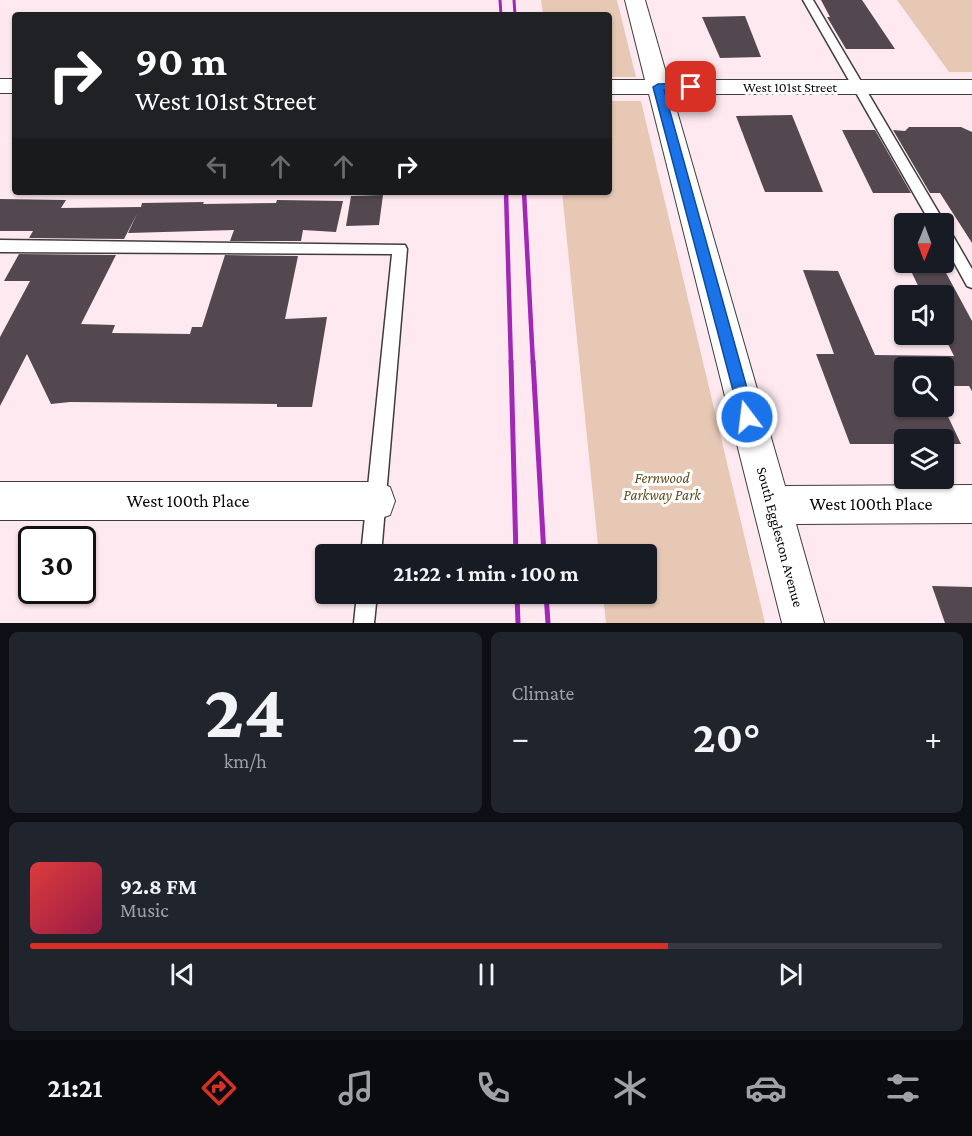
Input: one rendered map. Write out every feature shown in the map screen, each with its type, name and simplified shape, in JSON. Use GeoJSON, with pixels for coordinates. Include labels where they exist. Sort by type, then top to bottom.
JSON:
{"type":"FeatureCollection","features":[{"type":"Feature","properties":{"kind":"street","name":"South Eggleston Avenue"},"geometry":{"type":"LineString","coordinates":[[635,0],[803,623]]}},
{"type":"Feature","properties":{"kind":"street","name":"West 101st Street"},"geometry":{"type":"LineString","coordinates":[[612,87],[972,87]]}},
{"type":"Feature","properties":{"kind":"street","name":"West 100th Place"},"geometry":{"type":"LineString","coordinates":[[0,501],[376,501]]}},
{"type":"Feature","properties":{"kind":"street","name":"West 100th Place"},"geometry":{"type":"LineString","coordinates":[[771,505],[972,504]]}},
{"type":"Feature","properties":{"kind":"lane"},"geometry":{"type":"LineString","coordinates":[[808,0],[932,213]]}},
{"type":"Feature","properties":{"kind":"lane"},"geometry":{"type":"LineString","coordinates":[[0,246],[400,249],[372,544]]}},
{"type":"Feature","properties":{"kind":"lane"},"geometry":{"type":"LineString","coordinates":[[972,252],[955,252],[972,282]]}},
{"type":"Feature","properties":{"kind":"lane"},"geometry":{"type":"LineString","coordinates":[[364,623],[366,604]]}},
{"type":"Feature","properties":{"kind":"green space"},"geometry":{"type":"Polygon","coordinates":[[[541,0],[617,0],[636,77],[612,77],[612,12],[543,12],[541,0]]]}},
{"type":"Feature","properties":{"kind":"green space"},"geometry":{"type":"Polygon","coordinates":[[[897,0],[972,0],[972,72],[949,72],[897,0]]]}},
{"type":"Feature","properties":{"kind":"green space","name":"Fernwood Parkway Park"},"geometry":{"type":"Polygon","coordinates":[[[612,101],[641,101],[765,623],[606,623],[604,604],[657,604],[657,544],[598,544],[562,195],[612,195],[612,101]]]}},
{"type":"Feature","properties":{"kind":"building"},"geometry":{"type":"Polygon","coordinates":[[[821,0],[862,0],[895,49],[846,49],[827,17],[830,17],[821,0]]]}},
{"type":"Feature","properties":{"kind":"building"},"geometry":{"type":"Polygon","coordinates":[[[745,16],[761,57],[720,58],[702,17],[745,16]]]}},
{"type":"Feature","properties":{"kind":"building"},"geometry":{"type":"Polygon","coordinates":[[[792,115],[823,192],[765,192],[736,116],[792,115]]]}},
{"type":"Feature","properties":{"kind":"building"},"geometry":{"type":"Polygon","coordinates":[[[909,127],[961,127],[972,132],[972,243],[940,193],[930,193],[893,130],[905,131],[909,127]]]}},
{"type":"Feature","properties":{"kind":"building"},"geometry":{"type":"Polygon","coordinates":[[[842,130],[875,130],[911,193],[873,193],[842,130]]]}},
{"type":"Feature","properties":{"kind":"building"},"geometry":{"type":"Polygon","coordinates":[[[383,195],[379,225],[346,226],[351,196],[383,195]]]}},
{"type":"Feature","properties":{"kind":"building"},"geometry":{"type":"Polygon","coordinates":[[[0,199],[66,200],[61,208],[141,207],[142,203],[343,201],[336,232],[303,230],[301,241],[230,241],[234,230],[128,233],[137,214],[124,239],[29,238],[33,231],[0,231],[0,199]]]}},
{"type":"Feature","properties":{"kind":"building"},"geometry":{"type":"Polygon","coordinates":[[[19,254],[116,255],[81,324],[115,325],[112,333],[190,334],[192,327],[202,327],[225,255],[298,256],[285,319],[327,317],[312,407],[277,407],[277,404],[70,402],[51,404],[27,354],[0,406],[0,337],[30,281],[4,281],[19,254]]]}},
{"type":"Feature","properties":{"kind":"building"},"geometry":{"type":"Polygon","coordinates":[[[803,270],[838,271],[875,355],[954,356],[948,345],[954,345],[954,288],[972,321],[972,391],[969,386],[954,386],[954,357],[894,357],[894,417],[948,417],[954,429],[894,429],[894,444],[850,444],[816,354],[834,354],[803,270]]]}},
{"type":"Feature","properties":{"kind":"building"},"geometry":{"type":"Polygon","coordinates":[[[912,273],[946,273],[953,285],[918,285],[912,273]]]}},
{"type":"Feature","properties":{"kind":"building"},"geometry":{"type":"Polygon","coordinates":[[[954,429],[961,444],[954,444],[954,429]]]}},
{"type":"Feature","properties":{"kind":"building"},"geometry":{"type":"Polygon","coordinates":[[[932,586],[972,587],[972,623],[945,623],[932,586]]]}},
{"type":"Feature","properties":{"kind":"railway"},"geometry":{"type":"LineString","coordinates":[[500,0],[501,12]]}},
{"type":"Feature","properties":{"kind":"railway"},"geometry":{"type":"LineString","coordinates":[[514,0],[515,12]]}},
{"type":"Feature","properties":{"kind":"railway"},"geometry":{"type":"LineString","coordinates":[[506,195],[511,363]]}},
{"type":"Feature","properties":{"kind":"railway"},"geometry":{"type":"LineString","coordinates":[[524,195],[533,363]]}},
{"type":"Feature","properties":{"kind":"railway"},"geometry":{"type":"LineString","coordinates":[[511,361],[516,544]]}},
{"type":"Feature","properties":{"kind":"railway"},"geometry":{"type":"LineString","coordinates":[[533,361],[543,544]]}},
{"type":"Feature","properties":{"kind":"railway"},"geometry":{"type":"LineString","coordinates":[[517,604],[518,623]]}},
{"type":"Feature","properties":{"kind":"railway"},"geometry":{"type":"LineString","coordinates":[[547,604],[548,623]]}},
{"type":"Feature","properties":{"kind":"route"},"geometry":{"type":"LineString","coordinates":[[691,87],[658,87],[747,417]]}}]}
